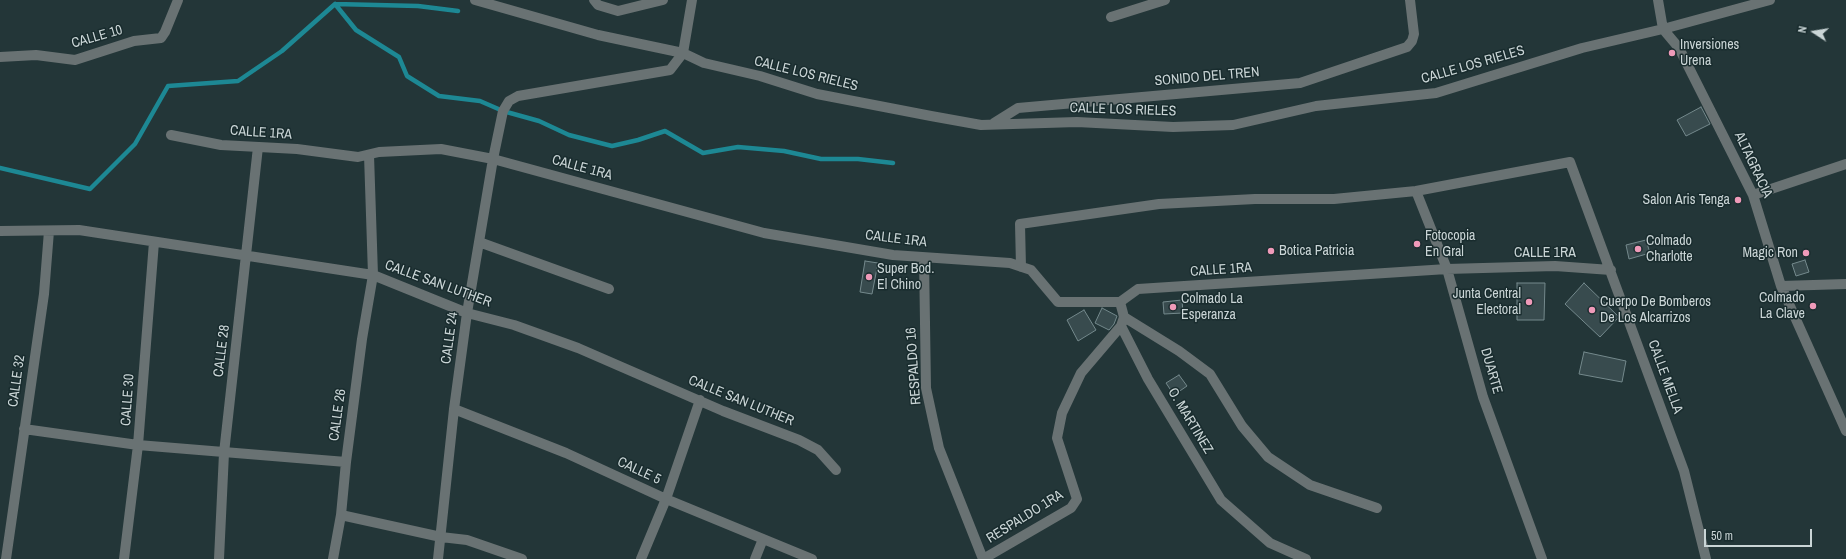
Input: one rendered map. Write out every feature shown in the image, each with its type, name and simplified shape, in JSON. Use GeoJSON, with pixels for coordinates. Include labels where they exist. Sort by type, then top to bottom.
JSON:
{"type":"FeatureCollection","features":[{"type":"Feature","properties":{"kind":"street","name":"CALLE 10"},"geometry":{"type":"LineString","coordinates":[[0,57],[36,54],[75,60],[134,41],[160,38],[165,32],[178,0]]}},
{"type":"Feature","properties":{"kind":"street","name":"CALLE LOS RIELES"},"geometry":{"type":"LineString","coordinates":[[475,0],[598,35],[683,53],[704,63],[760,76],[816,94],[981,125],[994,123],[1077,122],[1173,127],[1233,125],[1316,106],[1436,93],[1582,48],[1663,29],[1770,0]]}},
{"type":"Feature","properties":{"kind":"street"},"geometry":{"type":"LineString","coordinates":[[594,0],[598,5],[618,11],[663,0]]}},
{"type":"Feature","properties":{"kind":"street"},"geometry":{"type":"LineString","coordinates":[[683,53],[692,0]]}},
{"type":"Feature","properties":{"kind":"street"},"geometry":{"type":"LineString","coordinates":[[1111,17],[1165,0]]}},
{"type":"Feature","properties":{"kind":"street","name":"SONIDO DEL TREN"},"geometry":{"type":"LineString","coordinates":[[994,123],[1018,108],[1300,84],[1407,47],[1412,41],[1414,34],[1410,0]]}},
{"type":"Feature","properties":{"kind":"street"},"geometry":{"type":"LineString","coordinates":[[1658,0],[1663,29]]}},
{"type":"Feature","properties":{"kind":"street","name":"ALTAGRACIA"},"geometry":{"type":"LineString","coordinates":[[1663,29],[1679,48],[1753,194],[1781,286],[1846,431]]}},
{"type":"Feature","properties":{"kind":"street","name":"CALLE 24"},"geometry":{"type":"LineString","coordinates":[[438,559],[454,409],[467,313],[493,159],[503,111],[509,101],[518,96],[670,70],[683,53]]}},
{"type":"Feature","properties":{"kind":"street","name":"CALLE 1RA"},"geometry":{"type":"LineString","coordinates":[[171,135],[221,145],[297,149],[358,157],[379,152],[441,149],[493,159],[764,233],[893,255],[1010,263],[1031,270],[1058,302],[1120,302],[1138,289],[1447,269],[1555,266],[1611,270]]}},
{"type":"Feature","properties":{"kind":"street","name":"CALLE 28"},"geometry":{"type":"LineString","coordinates":[[219,559],[224,453],[258,147]]}},
{"type":"Feature","properties":{"kind":"street","name":"CALLE 26"},"geometry":{"type":"LineString","coordinates":[[333,559],[341,515],[346,462],[362,339],[373,276],[369,155]]}},
{"type":"Feature","properties":{"kind":"street","name":"CALLE MELLA"},"geometry":{"type":"LineString","coordinates":[[1416,191],[1570,162],[1684,471],[1706,559]]}},
{"type":"Feature","properties":{"kind":"street"},"geometry":{"type":"LineString","coordinates":[[1753,194],[1846,164]]}},
{"type":"Feature","properties":{"kind":"street"},"geometry":{"type":"LineString","coordinates":[[1021,267],[1020,224],[1159,204],[1255,199],[1334,199],[1416,191]]}},
{"type":"Feature","properties":{"kind":"street","name":"DUARTE"},"geometry":{"type":"LineString","coordinates":[[1416,191],[1447,269],[1483,397],[1542,559]]}},
{"type":"Feature","properties":{"kind":"street","name":"CALLE 32"},"geometry":{"type":"LineString","coordinates":[[6,559],[44,294],[49,230]]}},
{"type":"Feature","properties":{"kind":"street","name":"CALLE SAN LUTHER"},"geometry":{"type":"LineString","coordinates":[[0,231],[79,230],[373,276],[467,313],[514,325],[578,348],[723,411],[800,440],[818,450],[836,470]]}},
{"type":"Feature","properties":{"kind":"street","name":"CALLE 30"},"geometry":{"type":"LineString","coordinates":[[124,559],[138,445],[154,242]]}},
{"type":"Feature","properties":{"kind":"street"},"geometry":{"type":"LineString","coordinates":[[479,242],[609,289]]}},
{"type":"Feature","properties":{"kind":"street","name":"RESPALDO 16"},"geometry":{"type":"LineString","coordinates":[[924,258],[926,388],[938,448],[983,559]]}},
{"type":"Feature","properties":{"kind":"street"},"geometry":{"type":"LineString","coordinates":[[1781,286],[1846,284]]}},
{"type":"Feature","properties":{"kind":"street"},"geometry":{"type":"LineString","coordinates":[[1120,302],[1122,321],[1179,350],[1210,374],[1242,426],[1268,457],[1310,485],[1377,508]]}},
{"type":"Feature","properties":{"kind":"street","name":"RESPALDO 1RA"},"geometry":{"type":"LineString","coordinates":[[983,559],[1071,508],[1077,499],[1058,438],[1062,413],[1081,373],[1122,321]]}},
{"type":"Feature","properties":{"kind":"street","name":"O. MARTINEZ"},"geometry":{"type":"LineString","coordinates":[[1122,321],[1148,379],[1221,500],[1270,543],[1306,559]]}},
{"type":"Feature","properties":{"kind":"street"},"geometry":{"type":"LineString","coordinates":[[641,559],[666,499],[700,400]]}},
{"type":"Feature","properties":{"kind":"street","name":"CALLE 5"},"geometry":{"type":"LineString","coordinates":[[454,409],[566,453],[666,499],[812,559]]}},
{"type":"Feature","properties":{"kind":"street"},"geometry":{"type":"LineString","coordinates":[[24,429],[138,445],[346,462]]}},
{"type":"Feature","properties":{"kind":"street"},"geometry":{"type":"LineString","coordinates":[[341,515],[441,537],[467,540],[522,559]]}},
{"type":"Feature","properties":{"kind":"street"},"geometry":{"type":"LineString","coordinates":[[755,559],[763,539]]}},
{"type":"Feature","properties":{"kind":"building"},"geometry":{"type":"Polygon","coordinates":[[[1701,107],[1710,124],[1686,136],[1677,120],[1701,107]]]}},
{"type":"Feature","properties":{"kind":"building","name":"Colmado Charlotte"},"geometry":{"type":"Polygon","coordinates":[[[1646,240],[1650,253],[1629,259],[1626,245],[1646,240]]]}},
{"type":"Feature","properties":{"kind":"building"},"geometry":{"type":"Polygon","coordinates":[[[1805,260],[1809,272],[1796,276],[1792,264],[1805,260]]]}},
{"type":"Feature","properties":{"kind":"building","name":"Super Bod. El Chino"},"geometry":{"type":"Polygon","coordinates":[[[865,261],[878,263],[872,294],[860,292],[865,261]]]}},
{"type":"Feature","properties":{"kind":"building"},"geometry":{"type":"Polygon","coordinates":[[[1517,283],[1545,283],[1544,320],[1517,320],[1517,283]]]}},
{"type":"Feature","properties":{"kind":"building","name":"Cuerpo De Bomberos De Los Alcarrizos"},"geometry":{"type":"Polygon","coordinates":[[[1584,283],[1619,317],[1600,337],[1565,304],[1584,283]]]}},
{"type":"Feature","properties":{"kind":"building","name":"Colmado La Esperanza"},"geometry":{"type":"Polygon","coordinates":[[[1182,300],[1183,313],[1164,314],[1163,302],[1182,300]]]}},
{"type":"Feature","properties":{"kind":"building"},"geometry":{"type":"Polygon","coordinates":[[[1102,308],[1117,316],[1114,324],[1109,330],[1095,323],[1102,308]]]}},
{"type":"Feature","properties":{"kind":"building"},"geometry":{"type":"Polygon","coordinates":[[[1084,310],[1096,330],[1078,341],[1067,320],[1084,310]]]}},
{"type":"Feature","properties":{"kind":"building"},"geometry":{"type":"Polygon","coordinates":[[[1584,352],[1626,361],[1622,382],[1579,374],[1584,352]]]}},
{"type":"Feature","properties":{"kind":"building"},"geometry":{"type":"Polygon","coordinates":[[[1179,375],[1187,386],[1174,395],[1166,383],[1179,375]]]}},
{"type":"Feature","properties":{"kind":"waterway"},"geometry":{"type":"LineString","coordinates":[[335,4],[356,30],[399,57],[407,76],[439,96],[480,101],[503,111],[539,121],[569,135],[612,146],[638,140],[665,131],[703,153],[738,147],[784,151],[821,159],[858,159],[893,163]]}},
{"type":"Feature","properties":{"kind":"waterway"},"geometry":{"type":"LineString","coordinates":[[0,168],[90,189],[135,144],[168,86],[238,81],[282,51],[335,4],[418,6],[458,11]]}},
{"type":"Feature","properties":{"kind":"place","name":"Inversiones Urena"},"geometry":{"type":"Point","coordinates":[1672,53]}},
{"type":"Feature","properties":{"kind":"place","name":"Salon Aris Tenga"},"geometry":{"type":"Point","coordinates":[1738,200]}},
{"type":"Feature","properties":{"kind":"place","name":"Fotocopia En Gral"},"geometry":{"type":"Point","coordinates":[1417,244]}},
{"type":"Feature","properties":{"kind":"place","name":"Colmado Charlotte"},"geometry":{"type":"Point","coordinates":[1638,249]}},
{"type":"Feature","properties":{"kind":"place","name":"Botica Patricia"},"geometry":{"type":"Point","coordinates":[1271,251]}},
{"type":"Feature","properties":{"kind":"place","name":"Magic Ron"},"geometry":{"type":"Point","coordinates":[1806,253]}},
{"type":"Feature","properties":{"kind":"place","name":"Super Bod. El Chino"},"geometry":{"type":"Point","coordinates":[869,277]}},
{"type":"Feature","properties":{"kind":"place","name":"Junta Central Electoral"},"geometry":{"type":"Point","coordinates":[1529,302]}},
{"type":"Feature","properties":{"kind":"place","name":"Colmado La Clave"},"geometry":{"type":"Point","coordinates":[1813,306]}},
{"type":"Feature","properties":{"kind":"place","name":"Colmado La Esperanza"},"geometry":{"type":"Point","coordinates":[1173,307]}},
{"type":"Feature","properties":{"kind":"place","name":"Cuerpo De Bomberos De Los Alcarrizos"},"geometry":{"type":"Point","coordinates":[1592,310]}}]}
